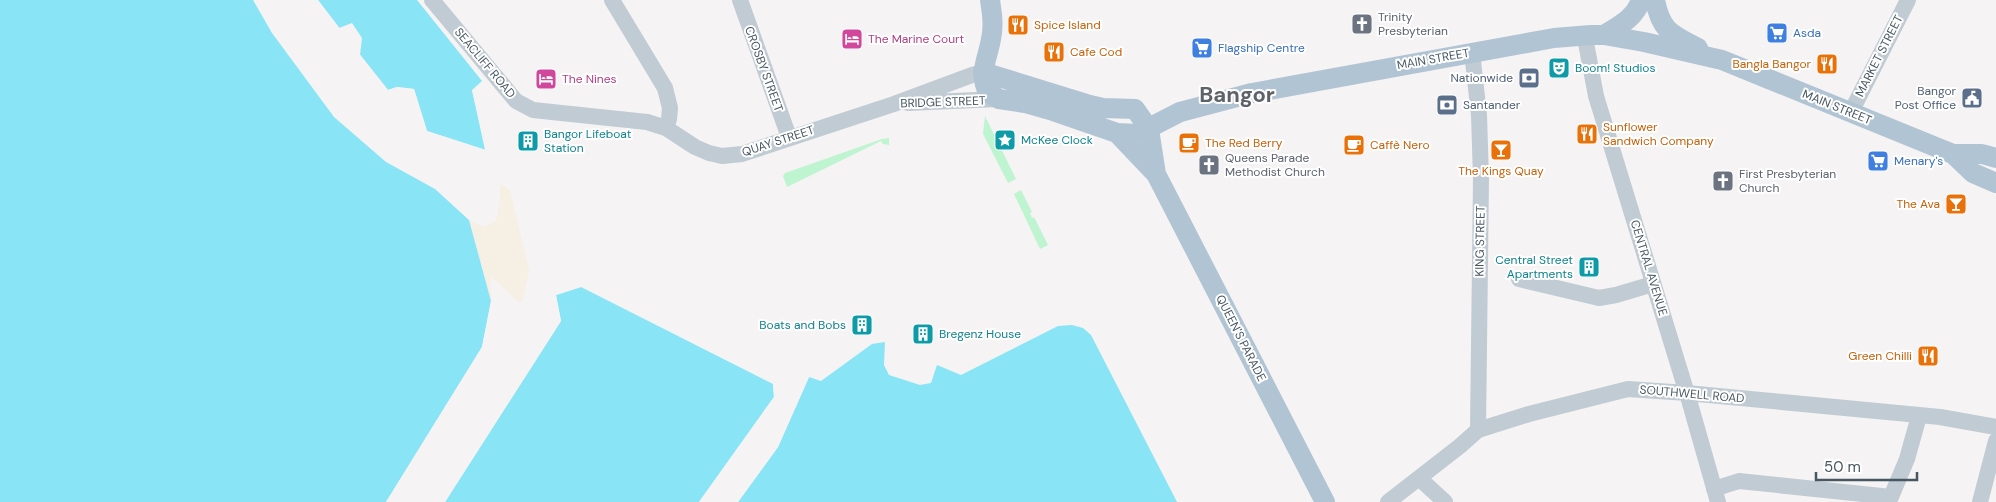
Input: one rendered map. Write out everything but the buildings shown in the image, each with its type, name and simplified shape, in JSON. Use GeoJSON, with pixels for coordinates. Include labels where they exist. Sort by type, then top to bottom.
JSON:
{"type":"FeatureCollection","features":[{"type":"Feature","properties":{"kind":"main road"},"geometry":{"type":"LineString","coordinates":[[990,0],[993,25],[983,72],[988,92],[999,99]]}},
{"type":"Feature","properties":{"kind":"main road"},"geometry":{"type":"LineString","coordinates":[[1598,35],[1629,20],[1636,12],[1641,0]]}},
{"type":"Feature","properties":{"kind":"main road","name":"MAIN STREET"},"geometry":{"type":"LineString","coordinates":[[1656,4],[1659,19],[1666,29],[1674,35],[1722,60],[1952,154],[1973,173],[1996,183]]}},
{"type":"Feature","properties":{"kind":"main road","name":"MAIN STREET"},"geometry":{"type":"LineString","coordinates":[[1117,133],[1137,134],[1180,112],[1252,93],[1554,38],[1598,35],[1629,39],[1722,60]]}},
{"type":"Feature","properties":{"kind":"main road"},"geometry":{"type":"LineString","coordinates":[[983,72],[1090,105],[1109,108],[1133,108],[1142,117],[1149,129],[1156,174]]}},
{"type":"Feature","properties":{"kind":"main road","name":"BRIDGE STREET"},"geometry":{"type":"LineString","coordinates":[[999,99],[1025,103],[1053,111],[1117,133],[1156,174]]}},
{"type":"Feature","properties":{"kind":"main road","name":"MAIN STREET"},"geometry":{"type":"LineString","coordinates":[[1952,154],[1982,154],[1996,158]]}},
{"type":"Feature","properties":{"kind":"main road","name":"QUEEN'S PARADE"},"geometry":{"type":"LineString","coordinates":[[1156,174],[1325,502]]}},
{"type":"Feature","properties":{"kind":"street","name":"SEACLIFF ROAD"},"geometry":{"type":"LineString","coordinates":[[432,0],[516,101],[533,110],[647,122],[666,128]]}},
{"type":"Feature","properties":{"kind":"street"},"geometry":{"type":"LineString","coordinates":[[612,0],[665,88],[670,108],[666,128]]}},
{"type":"Feature","properties":{"kind":"street","name":"CROSBY STREET"},"geometry":{"type":"LineString","coordinates":[[740,0],[789,137]]}},
{"type":"Feature","properties":{"kind":"street","name":"MARKET STREET"},"geometry":{"type":"LineString","coordinates":[[1851,112],[1908,0]]}},
{"type":"Feature","properties":{"kind":"street","name":"CENTRAL AVENUE"},"geometry":{"type":"LineString","coordinates":[[1598,35],[1586,43],[1596,96],[1687,393],[1716,496]]}},
{"type":"Feature","properties":{"kind":"street","name":"KING STREET"},"geometry":{"type":"LineString","coordinates":[[1472,52],[1479,114],[1481,178],[1478,430]]}},
{"type":"Feature","properties":{"kind":"street","name":"BRIDGE STREET"},"geometry":{"type":"LineString","coordinates":[[894,104],[983,72]]}},
{"type":"Feature","properties":{"kind":"street","name":"BRIDGE STREET"},"geometry":{"type":"LineString","coordinates":[[894,104],[999,99]]}},
{"type":"Feature","properties":{"kind":"street","name":"QUAY STREET"},"geometry":{"type":"LineString","coordinates":[[666,128],[695,147],[709,153],[722,156],[742,154],[894,104]]}},
{"type":"Feature","properties":{"kind":"street"},"geometry":{"type":"LineString","coordinates":[[1520,279],[1598,298],[1616,295],[1653,284]]}},
{"type":"Feature","properties":{"kind":"street","name":"SOUTHWELL ROAD"},"geometry":{"type":"LineString","coordinates":[[1388,502],[1478,430],[1529,414],[1628,389],[1940,417],[1996,427]]}},
{"type":"Feature","properties":{"kind":"street"},"geometry":{"type":"LineString","coordinates":[[1716,496],[1739,481],[1891,497],[1907,460],[1919,416]]}},
{"type":"Feature","properties":{"kind":"street"},"geometry":{"type":"LineString","coordinates":[[1980,502],[1996,442]]}},
{"type":"Feature","properties":{"kind":"street"},"geometry":{"type":"LineString","coordinates":[[1419,478],[1445,502]]}},
{"type":"Feature","properties":{"kind":"green space"},"geometry":{"type":"Polygon","coordinates":[[[985,116],[1016,179],[1008,183],[983,134],[985,116]]]}},
{"type":"Feature","properties":{"kind":"green space"},"geometry":{"type":"Polygon","coordinates":[[[889,138],[889,145],[883,144],[881,141],[787,187],[783,176],[785,173],[889,138]]]}},
{"type":"Feature","properties":{"kind":"green space"},"geometry":{"type":"Polygon","coordinates":[[[1021,190],[1032,212],[1030,213],[1032,218],[1034,217],[1048,245],[1040,249],[1014,194],[1021,190]]]}},
{"type":"Feature","properties":{"kind":"sand"},"geometry":{"type":"Polygon","coordinates":[[[500,184],[510,190],[529,270],[523,301],[518,302],[491,276],[491,301],[469,220],[484,227],[496,221],[500,201],[500,184]]]}},
{"type":"Feature","properties":{"kind":"water"},"geometry":{"type":"Polygon","coordinates":[[[0,0],[253,0],[272,33],[334,117],[386,162],[435,189],[469,220],[491,301],[482,347],[386,502],[0,502],[0,0]]]}},
{"type":"Feature","properties":{"kind":"water"},"geometry":{"type":"Polygon","coordinates":[[[318,0],[417,0],[482,81],[472,90],[486,150],[427,131],[414,89],[397,87],[388,90],[360,55],[362,38],[352,23],[339,28],[318,0]]]}},
{"type":"Feature","properties":{"kind":"water"},"geometry":{"type":"Polygon","coordinates":[[[581,287],[773,384],[774,397],[699,502],[445,502],[561,321],[556,295],[581,287]]]}},
{"type":"Feature","properties":{"kind":"water"},"geometry":{"type":"Polygon","coordinates":[[[1072,325],[1083,328],[1091,335],[1177,502],[738,502],[778,447],[809,377],[821,381],[872,344],[885,342],[884,365],[889,375],[920,385],[931,383],[937,365],[961,375],[1058,326],[1072,325]]]}},
{"type":"Feature","properties":{"kind":"pier"},"geometry":{"type":"Polygon","coordinates":[[[315,0],[318,0],[341,30],[337,30],[315,0]]]}},
{"type":"Feature","properties":{"kind":"pier"},"geometry":{"type":"Polygon","coordinates":[[[358,52],[388,90],[397,87],[414,89],[427,131],[485,150],[472,90],[475,91],[488,152],[485,153],[426,133],[412,91],[397,89],[386,92],[358,57],[358,52]]]}},
{"type":"Feature","properties":{"kind":"pier"},"geometry":{"type":"Polygon","coordinates":[[[580,285],[581,287],[556,295],[561,321],[445,502],[442,502],[558,321],[553,294],[580,285]]]}},
{"type":"Feature","properties":{"kind":"pier"},"geometry":{"type":"Polygon","coordinates":[[[491,291],[493,301],[484,348],[389,502],[386,502],[482,347],[491,301],[491,291]]]}},
{"type":"Feature","properties":{"kind":"pier"},"geometry":{"type":"Polygon","coordinates":[[[809,377],[778,447],[738,502],[735,502],[776,446],[806,378],[809,377]]]}},
{"type":"Feature","properties":{"kind":"pier"},"geometry":{"type":"Polygon","coordinates":[[[773,384],[775,384],[776,398],[702,502],[699,502],[774,397],[773,384]]]}},
{"type":"Feature","properties":{"kind":"place","name":"Trinity Presbyterian"},"geometry":{"type":"Point","coordinates":[1362,24]}},
{"type":"Feature","properties":{"kind":"place","name":"Spice Island"},"geometry":{"type":"Point","coordinates":[1018,25]}},
{"type":"Feature","properties":{"kind":"place","name":"Asda"},"geometry":{"type":"Point","coordinates":[1777,33]}},
{"type":"Feature","properties":{"kind":"place","name":"The Marine Court"},"geometry":{"type":"Point","coordinates":[852,39]}},
{"type":"Feature","properties":{"kind":"place","name":"Flagship Centre"},"geometry":{"type":"Point","coordinates":[1202,48]}},
{"type":"Feature","properties":{"kind":"place","name":"Cafe Cod"},"geometry":{"type":"Point","coordinates":[1054,52]}},
{"type":"Feature","properties":{"kind":"place","name":"Bangla Bangor"},"geometry":{"type":"Point","coordinates":[1827,64]}},
{"type":"Feature","properties":{"kind":"place","name":"Boom! Studios"},"geometry":{"type":"Point","coordinates":[1559,68]}},
{"type":"Feature","properties":{"kind":"place","name":"Nationwide"},"geometry":{"type":"Point","coordinates":[1529,78]}},
{"type":"Feature","properties":{"kind":"place","name":"The Nines"},"geometry":{"type":"Point","coordinates":[546,79]}},
{"type":"Feature","properties":{"kind":"place","name":"Bangor Post Office"},"geometry":{"type":"Point","coordinates":[1972,98]}},
{"type":"Feature","properties":{"kind":"place","name":"Santander"},"geometry":{"type":"Point","coordinates":[1447,105]}},
{"type":"Feature","properties":{"kind":"place","name":"Sunflower Sandwich Company"},"geometry":{"type":"Point","coordinates":[1587,134]}},
{"type":"Feature","properties":{"kind":"place","name":"McKee Clock"},"geometry":{"type":"Point","coordinates":[1005,140]}},
{"type":"Feature","properties":{"kind":"place","name":"Bangor Lifeboat Station"},"geometry":{"type":"Point","coordinates":[528,141]}},
{"type":"Feature","properties":{"kind":"place","name":"The Red Berry"},"geometry":{"type":"Point","coordinates":[1189,143]}},
{"type":"Feature","properties":{"kind":"place","name":"Caffè Nero"},"geometry":{"type":"Point","coordinates":[1354,145]}},
{"type":"Feature","properties":{"kind":"place","name":"The Kings Quay"},"geometry":{"type":"Point","coordinates":[1501,150]}},
{"type":"Feature","properties":{"kind":"place","name":"Menary's"},"geometry":{"type":"Point","coordinates":[1878,161]}},
{"type":"Feature","properties":{"kind":"place","name":"Queens Parade Methodist Church"},"geometry":{"type":"Point","coordinates":[1209,165]}},
{"type":"Feature","properties":{"kind":"place","name":"First Presbyterian Church"},"geometry":{"type":"Point","coordinates":[1723,181]}},
{"type":"Feature","properties":{"kind":"place","name":"The Ava"},"geometry":{"type":"Point","coordinates":[1956,204]}},
{"type":"Feature","properties":{"kind":"place","name":"Central Street Apartments"},"geometry":{"type":"Point","coordinates":[1589,267]}},
{"type":"Feature","properties":{"kind":"place","name":"Boats and Bobs"},"geometry":{"type":"Point","coordinates":[862,325]}},
{"type":"Feature","properties":{"kind":"place","name":"Bregenz House"},"geometry":{"type":"Point","coordinates":[923,334]}},
{"type":"Feature","properties":{"kind":"place","name":"Green Chilli"},"geometry":{"type":"Point","coordinates":[1928,356]}},
{"type":"Feature","properties":{"kind":"district","name":"Bangor"},"geometry":{"type":"Point","coordinates":[1237,94]}}]}
